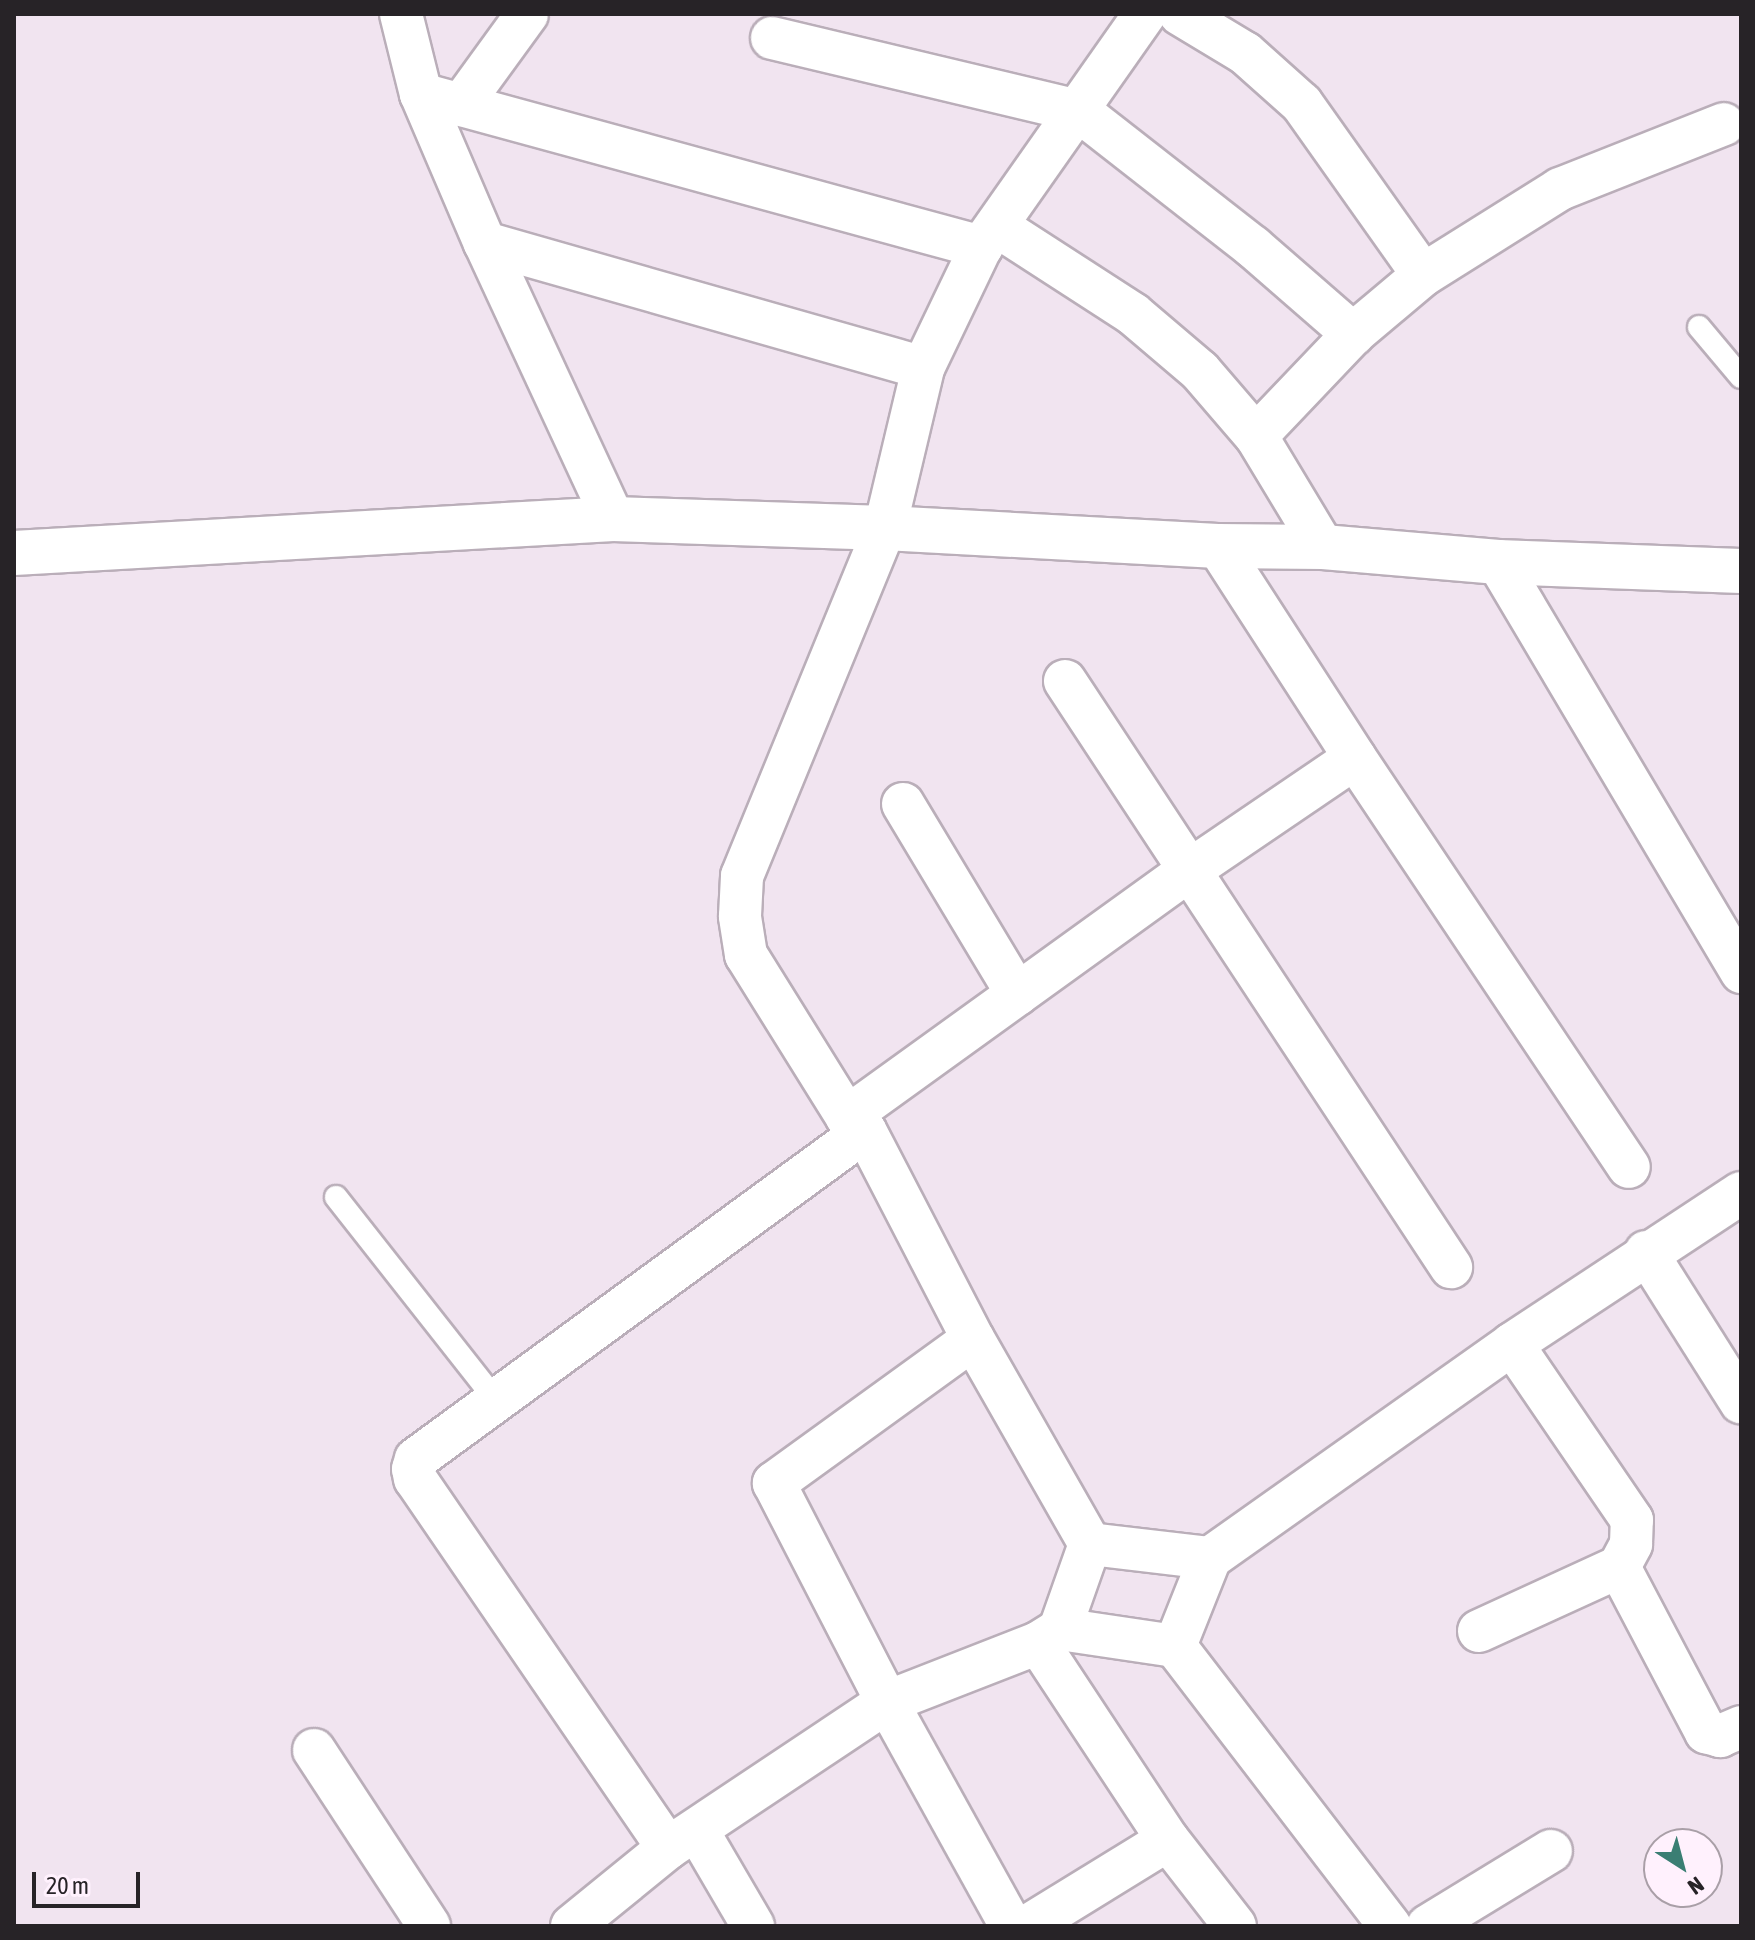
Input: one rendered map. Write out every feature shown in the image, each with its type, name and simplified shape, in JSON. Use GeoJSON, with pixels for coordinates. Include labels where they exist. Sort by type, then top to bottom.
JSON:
{"type":"FeatureCollection","features":[{"type":"Feature","properties":{"kind":"street"},"geometry":{"type":"LineString","coordinates":[[401,14],[421,94],[485,243],[613,519]]}},
{"type":"Feature","properties":{"kind":"street"},"geometry":{"type":"LineString","coordinates":[[461,105],[527,14]]}},
{"type":"Feature","properties":{"kind":"street"},"geometry":{"type":"LineString","coordinates":[[1090,1544],[973,1339],[856,1124],[746,955],[740,916],[742,876],[885,528],[923,368],[989,236],[1145,14]]}},
{"type":"Feature","properties":{"kind":"street"},"geometry":{"type":"LineString","coordinates":[[1180,14],[1245,53],[1302,104],[1423,275]]}},
{"type":"Feature","properties":{"kind":"street"},"geometry":{"type":"LineString","coordinates":[[772,38],[1079,111],[1253,247],[1353,334]]}},
{"type":"Feature","properties":{"kind":"street"},"geometry":{"type":"LineString","coordinates":[[421,94],[989,236],[1133,314],[1200,371],[1256,436],[1323,547]]}},
{"type":"Feature","properties":{"kind":"street"},"geometry":{"type":"LineString","coordinates":[[1256,436],[1353,334],[1423,275],[1560,189],[1724,124]]}},
{"type":"Feature","properties":{"kind":"street"},"geometry":{"type":"LineString","coordinates":[[485,243],[923,368]]}},
{"type":"Feature","properties":{"kind":"street"},"geometry":{"type":"LineString","coordinates":[[14,553],[613,519],[885,528],[1218,546],[1323,547],[1498,562],[1741,571]]}},
{"type":"Feature","properties":{"kind":"street"},"geometry":{"type":"LineString","coordinates":[[1218,546],[1355,758],[1629,1167]]}},
{"type":"Feature","properties":{"kind":"street"},"geometry":{"type":"LineString","coordinates":[[1498,562],[1741,972]]}},
{"type":"Feature","properties":{"kind":"street"},"geometry":{"type":"LineString","coordinates":[[1065,681],[1451,1267]]}},
{"type":"Feature","properties":{"kind":"street"},"geometry":{"type":"LineString","coordinates":[[753,1926],[682,1839],[415,1479],[413,1469],[416,1459],[856,1124],[1017,994],[1190,870],[1355,758]]}},
{"type":"Feature","properties":{"kind":"street"},"geometry":{"type":"LineString","coordinates":[[903,804],[1017,994]]}},
{"type":"Feature","properties":{"kind":"street"},"geometry":{"type":"LineString","coordinates":[[1175,1646],[1210,1558],[1512,1344],[1646,1252],[1741,1193]]}},
{"type":"Feature","properties":{"kind":"street"},"geometry":{"type":"LineString","coordinates":[[1646,1252],[1741,1402]]}},
{"type":"Feature","properties":{"kind":"street"},"geometry":{"type":"LineString","coordinates":[[973,1339],[774,1483],[887,1702],[1011,1926]]}},
{"type":"Feature","properties":{"kind":"street"},"geometry":{"type":"LineString","coordinates":[[1479,1631],[1619,1567],[1631,1544],[1632,1520],[1512,1344]]}},
{"type":"Feature","properties":{"kind":"street"},"geometry":{"type":"LineString","coordinates":[[1090,1544],[1210,1558]]}},
{"type":"Feature","properties":{"kind":"street"},"geometry":{"type":"LineString","coordinates":[[1049,1636],[1090,1544]]}},
{"type":"Feature","properties":{"kind":"street"},"geometry":{"type":"LineString","coordinates":[[1619,1567],[1706,1732],[1720,1736],[1741,1727]]}},
{"type":"Feature","properties":{"kind":"street"},"geometry":{"type":"LineString","coordinates":[[1049,1636],[1168,1840],[1235,1926]]}},
{"type":"Feature","properties":{"kind":"street"},"geometry":{"type":"LineString","coordinates":[[572,1926],[682,1839],[887,1702],[1049,1636],[1175,1646],[1390,1926]]}},
{"type":"Feature","properties":{"kind":"street"},"geometry":{"type":"LineString","coordinates":[[314,1750],[429,1926]]}},
{"type":"Feature","properties":{"kind":"street"},"geometry":{"type":"LineString","coordinates":[[1028,1926],[1168,1840]]}},
{"type":"Feature","properties":{"kind":"street"},"geometry":{"type":"LineString","coordinates":[[1428,1926],[1551,1851]]}},
{"type":"Feature","properties":{"kind":"lane"},"geometry":{"type":"LineString","coordinates":[[1699,327],[1741,377]]}},
{"type":"Feature","properties":{"kind":"lane"},"geometry":{"type":"LineString","coordinates":[[336,1197],[496,1400]]}}]}
